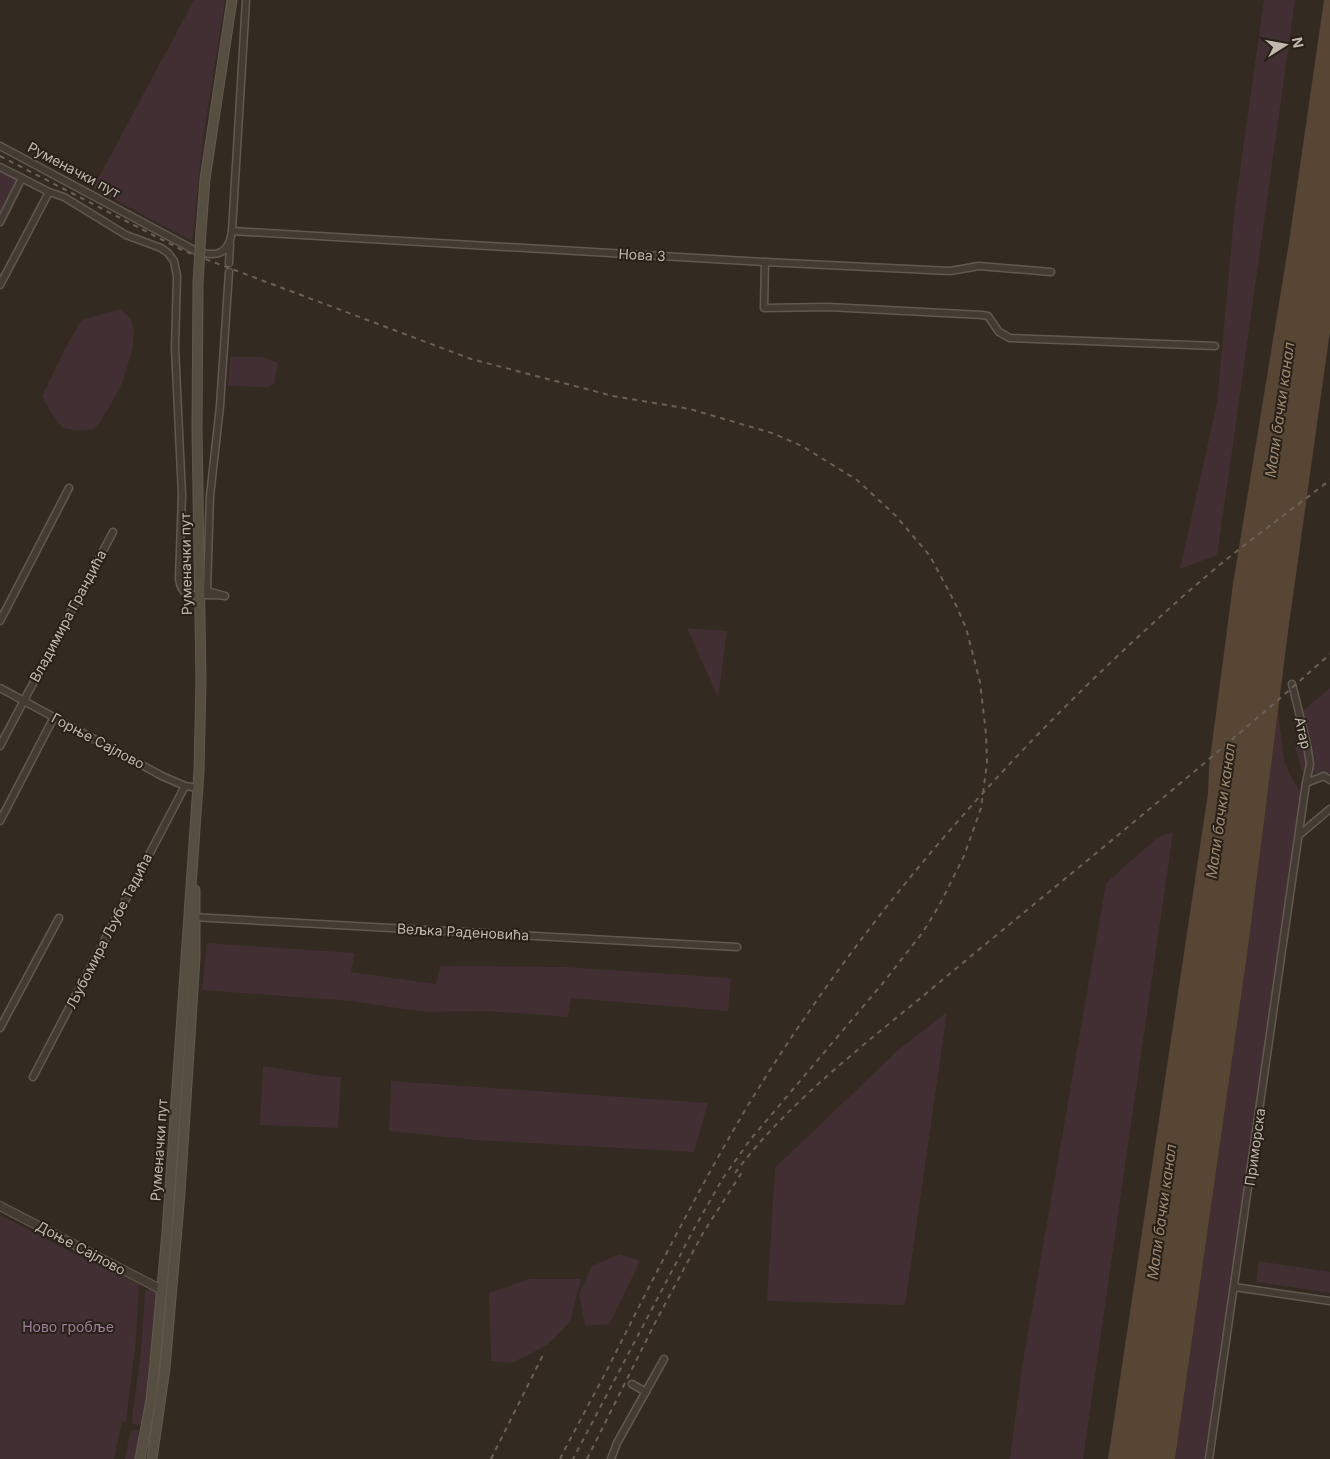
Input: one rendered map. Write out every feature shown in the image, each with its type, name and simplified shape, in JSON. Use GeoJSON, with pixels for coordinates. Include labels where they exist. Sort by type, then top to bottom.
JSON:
{"type":"FeatureCollection","features":[{"type":"Feature","properties":{"kind":"main road","name":"Руменачки пут"},"geometry":{"type":"LineString","coordinates":[[140,1459],[151,1400],[162,1290],[190,954],[201,681],[197,420],[198,284],[206,179],[232,0]]}},
{"type":"Feature","properties":{"kind":"main road","name":"Руменачки пут"},"geometry":{"type":"LineString","coordinates":[[152,1459],[161,1405],[186,1120],[190,954]]}},
{"type":"Feature","properties":{"kind":"street"},"geometry":{"type":"LineString","coordinates":[[229,263],[246,0]]}},
{"type":"Feature","properties":{"kind":"street","name":"Руменачки пут"},"geometry":{"type":"LineString","coordinates":[[0,146],[196,251],[208,254],[220,253],[227,247],[230,240]]}},
{"type":"Feature","properties":{"kind":"street"},"geometry":{"type":"LineString","coordinates":[[0,167],[49,192],[64,197],[126,235],[165,251],[174,261],[177,276],[175,348],[182,495],[179,579],[181,586],[191,596],[225,596],[207,591],[210,496],[220,406],[228,272]]}},
{"type":"Feature","properties":{"kind":"street"},"geometry":{"type":"LineString","coordinates":[[0,222],[22,178]]}},
{"type":"Feature","properties":{"kind":"street"},"geometry":{"type":"LineString","coordinates":[[0,285],[49,192]]}},
{"type":"Feature","properties":{"kind":"street","name":"Нова 3"},"geometry":{"type":"LineString","coordinates":[[232,231],[765,262],[950,271],[979,266],[1051,272]]}},
{"type":"Feature","properties":{"kind":"street"},"geometry":{"type":"LineString","coordinates":[[765,262],[764,308],[828,307],[982,315],[988,316],[999,332],[1010,338],[1215,346]]}},
{"type":"Feature","properties":{"kind":"street"},"geometry":{"type":"LineString","coordinates":[[0,621],[69,488]]}},
{"type":"Feature","properties":{"kind":"street","name":"Владимира Грандића"},"geometry":{"type":"LineString","coordinates":[[0,746],[113,532]]}},
{"type":"Feature","properties":{"kind":"street","name":"Атар"},"geometry":{"type":"LineString","coordinates":[[1292,684],[1310,764],[1306,783]]}},
{"type":"Feature","properties":{"kind":"street","name":"Горње Сајлово"},"geometry":{"type":"LineString","coordinates":[[0,688],[162,776],[185,786],[198,788]]}},
{"type":"Feature","properties":{"kind":"street"},"geometry":{"type":"LineString","coordinates":[[0,821],[54,717]]}},
{"type":"Feature","properties":{"kind":"street"},"geometry":{"type":"LineString","coordinates":[[1306,783],[1324,776],[1330,780]]}},
{"type":"Feature","properties":{"kind":"street","name":"Приморска"},"geometry":{"type":"LineString","coordinates":[[1209,1459],[1306,783]]}},
{"type":"Feature","properties":{"kind":"street","name":"Љубомира Љубе Тадића"},"geometry":{"type":"LineString","coordinates":[[33,1078],[185,786]]}},
{"type":"Feature","properties":{"kind":"street"},"geometry":{"type":"LineString","coordinates":[[1299,836],[1330,809]]}},
{"type":"Feature","properties":{"kind":"street","name":"Вељка Раденовића"},"geometry":{"type":"LineString","coordinates":[[192,917],[737,947]]}},
{"type":"Feature","properties":{"kind":"street"},"geometry":{"type":"LineString","coordinates":[[0,1028],[59,918]]}},
{"type":"Feature","properties":{"kind":"street","name":"Доње Сајлово"},"geometry":{"type":"LineString","coordinates":[[0,1206],[162,1290]]}},
{"type":"Feature","properties":{"kind":"street"},"geometry":{"type":"LineString","coordinates":[[1234,1287],[1330,1301]]}},
{"type":"Feature","properties":{"kind":"street"},"geometry":{"type":"LineString","coordinates":[[611,1459],[617,1443],[664,1359]]}},
{"type":"Feature","properties":{"kind":"street"},"geometry":{"type":"LineString","coordinates":[[632,1384],[646,1392]]}},
{"type":"Feature","properties":{"kind":"green space"},"geometry":{"type":"Polygon","coordinates":[[[194,0],[225,0],[204,132],[192,241],[93,188],[194,0]]]}},
{"type":"Feature","properties":{"kind":"green space"},"geometry":{"type":"Polygon","coordinates":[[[1264,0],[1295,0],[1217,555],[1180,569],[1217,403],[1235,206],[1264,0]]]}},
{"type":"Feature","properties":{"kind":"green space"},"geometry":{"type":"Polygon","coordinates":[[[0,171],[18,180],[0,215],[0,171]]]}},
{"type":"Feature","properties":{"kind":"green space"},"geometry":{"type":"Polygon","coordinates":[[[120,309],[130,318],[134,329],[133,347],[122,384],[100,423],[92,429],[77,431],[63,428],[49,410],[42,396],[69,341],[82,320],[120,309]]]}},
{"type":"Feature","properties":{"kind":"green space"},"geometry":{"type":"Polygon","coordinates":[[[230,357],[262,357],[278,363],[274,384],[268,387],[228,386],[230,357]]]}},
{"type":"Feature","properties":{"kind":"green space"},"geometry":{"type":"Polygon","coordinates":[[[687,628],[727,631],[718,697],[687,628]]]}},
{"type":"Feature","properties":{"kind":"green space"},"geometry":{"type":"Polygon","coordinates":[[[1330,688],[1330,773],[1303,774],[1295,747],[1304,710],[1330,688]]]}},
{"type":"Feature","properties":{"kind":"green space"},"geometry":{"type":"Polygon","coordinates":[[[1278,712],[1284,760],[1301,793],[1206,1459],[1175,1459],[1248,948],[1278,712]]]}},
{"type":"Feature","properties":{"kind":"green space"},"geometry":{"type":"Polygon","coordinates":[[[1173,832],[1083,1459],[1010,1459],[1022,1367],[1106,883],[1158,837],[1173,832]]]}},
{"type":"Feature","properties":{"kind":"green space"},"geometry":{"type":"Polygon","coordinates":[[[207,943],[355,953],[351,972],[436,984],[440,966],[565,967],[731,978],[728,1011],[571,998],[568,1017],[486,1011],[429,1012],[351,1001],[202,990],[207,943]]]}},
{"type":"Feature","properties":{"kind":"green space"},"geometry":{"type":"Polygon","coordinates":[[[947,1012],[905,1305],[767,1301],[775,1168],[897,1051],[947,1012]]]}},
{"type":"Feature","properties":{"kind":"green space"},"geometry":{"type":"Polygon","coordinates":[[[263,1066],[341,1077],[338,1128],[260,1125],[263,1066]]]}},
{"type":"Feature","properties":{"kind":"green space"},"geometry":{"type":"Polygon","coordinates":[[[391,1081],[708,1103],[694,1152],[476,1140],[389,1131],[391,1081]]]}},
{"type":"Feature","properties":{"kind":"green space","name":"Ново гробље"},"geometry":{"type":"Polygon","coordinates":[[[0,1215],[73,1253],[139,1284],[136,1339],[126,1421],[122,1421],[114,1459],[0,1459],[0,1215]]]}},
{"type":"Feature","properties":{"kind":"green space"},"geometry":{"type":"Polygon","coordinates":[[[620,1254],[640,1261],[610,1324],[585,1326],[579,1294],[592,1266],[620,1254]]]}},
{"type":"Feature","properties":{"kind":"green space"},"geometry":{"type":"Polygon","coordinates":[[[1259,1261],[1330,1272],[1330,1293],[1256,1282],[1259,1261]]]}},
{"type":"Feature","properties":{"kind":"green space"},"geometry":{"type":"Polygon","coordinates":[[[529,1279],[581,1279],[570,1322],[547,1345],[512,1363],[491,1361],[489,1293],[529,1279]]]}},
{"type":"Feature","properties":{"kind":"green space"},"geometry":{"type":"Polygon","coordinates":[[[152,1288],[157,1294],[147,1399],[142,1423],[137,1425],[133,1424],[132,1418],[141,1352],[145,1291],[152,1288]]]}},
{"type":"Feature","properties":{"kind":"green space"},"geometry":{"type":"Polygon","coordinates":[[[133,1430],[138,1430],[141,1433],[137,1459],[125,1459],[130,1433],[133,1430]]]}},
{"type":"Feature","properties":{"kind":"water","name":"Мали бачки канал"},"geometry":{"type":"Polygon","coordinates":[[[1324,0],[1330,0],[1330,331],[1288,632],[1248,948],[1175,1459],[1108,1459],[1208,793],[1209,767],[1233,584],[1289,242],[1324,0]]]}},
{"type":"Feature","properties":{"kind":"railway"},"geometry":{"type":"LineString","coordinates":[[0,156],[184,251],[471,359],[613,396],[690,409],[772,433],[802,446],[857,480],[896,516],[930,556],[966,628],[980,682],[986,734],[987,763],[981,808],[964,856],[940,904],[923,932],[883,983],[750,1140],[723,1178],[695,1227],[573,1459]]}},
{"type":"Feature","properties":{"kind":"railway"},"geometry":{"type":"LineString","coordinates":[[560,1459],[677,1234],[744,1112],[791,1038],[841,967],[894,898],[949,831],[1068,703],[1131,643],[1212,571],[1330,480]]}},
{"type":"Feature","properties":{"kind":"railway"},"geometry":{"type":"LineString","coordinates":[[735,1173],[780,1120],[832,1071],[1186,779],[1330,654]]}},
{"type":"Feature","properties":{"kind":"railway"},"geometry":{"type":"LineString","coordinates":[[587,1459],[655,1323],[703,1233],[744,1169]]}},
{"type":"Feature","properties":{"kind":"railway"},"geometry":{"type":"LineString","coordinates":[[491,1459],[543,1355]]}}]}
